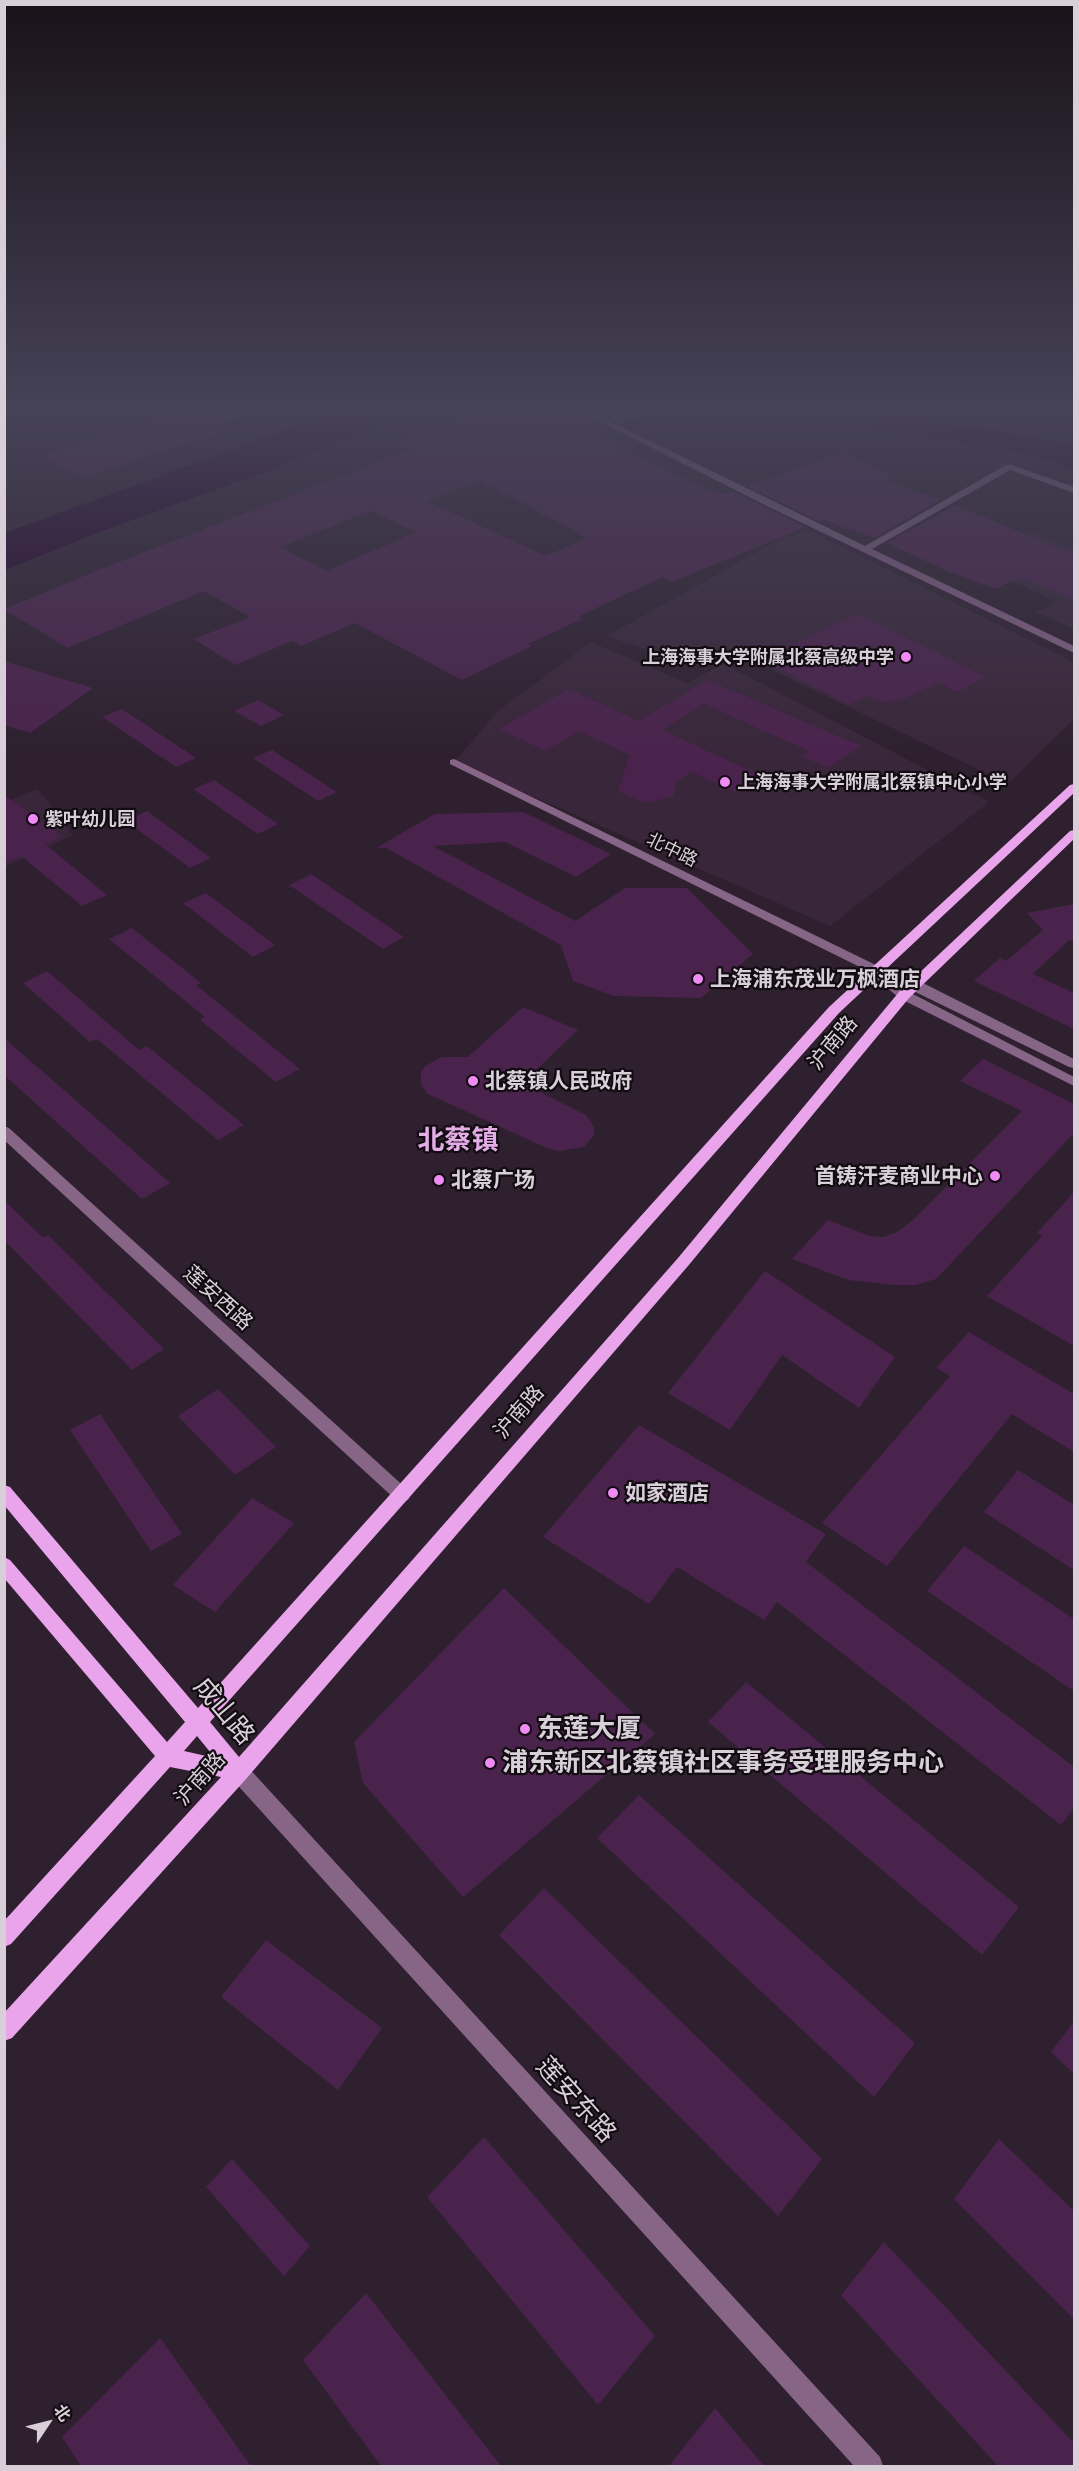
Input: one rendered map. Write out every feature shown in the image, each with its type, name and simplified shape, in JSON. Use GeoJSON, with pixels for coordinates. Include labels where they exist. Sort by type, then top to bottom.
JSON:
{"type":"FeatureCollection","features":[{"type":"Feature","properties":{"kind":"main road","name":"沪南路"},"geometry":{"type":"LineString","coordinates":[[4,1937],[168,1757],[834,1010],[1074,787]]}},
{"type":"Feature","properties":{"kind":"main road","name":"沪南路"},"geometry":{"type":"LineString","coordinates":[[4,2030],[239,1772],[683,1262],[909,989],[1074,833]]}},
{"type":"Feature","properties":{"kind":"main road","name":"成山路"},"geometry":{"type":"LineString","coordinates":[[4,1492],[239,1772]]}},
{"type":"Feature","properties":{"kind":"main road"},"geometry":{"type":"LineString","coordinates":[[4,1565],[168,1757]]}},
{"type":"Feature","properties":{"kind":"main road","name":"成山路"},"geometry":{"type":"LineString","coordinates":[[168,1757],[239,1772]]}},
{"type":"Feature","properties":{"kind":"street"},"geometry":{"type":"LineString","coordinates":[[824,528],[1074,650]]}},
{"type":"Feature","properties":{"kind":"street"},"geometry":{"type":"LineString","coordinates":[[866,549],[902,528]]}},
{"type":"Feature","properties":{"kind":"street","name":"北中路"},"geometry":{"type":"LineString","coordinates":[[453,762],[875,970],[1074,1082]]}},
{"type":"Feature","properties":{"kind":"street","name":"北中路"},"geometry":{"type":"LineString","coordinates":[[909,989],[1074,1064]]}},
{"type":"Feature","properties":{"kind":"street","name":"莲安西路"},"geometry":{"type":"LineString","coordinates":[[4,1131],[402,1495]]}},
{"type":"Feature","properties":{"kind":"street","name":"莲安东路"},"geometry":{"type":"LineString","coordinates":[[239,1772],[870,2466]]}},
{"type":"Feature","properties":{"kind":"shaded area"},"geometry":{"type":"Polygon","coordinates":[[[18,528],[110,528],[5,570],[5,533],[18,528]]]}},
{"type":"Feature","properties":{"kind":"shaded area","name":"上海海事大学附属北蔡高级中学"},"geometry":{"type":"Polygon","coordinates":[[[809,531],[1074,662],[1074,719],[1008,784],[737,653],[692,666],[607,636],[779,540],[809,531]]]}},
{"type":"Feature","properties":{"kind":"shaded area"},"geometry":{"type":"Polygon","coordinates":[[[1033,532],[1074,549],[1074,629],[1035,612],[1057,602],[975,563],[1033,532]]]}},
{"type":"Feature","properties":{"kind":"shaded area","name":"上海海事大学附属北蔡镇中心小学"},"geometry":{"type":"Polygon","coordinates":[[[591,642],[687,683],[724,664],[989,802],[830,926],[454,762],[498,711],[591,642]]]}},
{"type":"Feature","properties":{"kind":"shaded area","name":"紫叶幼儿园"},"geometry":{"type":"Polygon","coordinates":[[[38,789],[73,835],[5,867],[4,803],[38,789]]]}},
{"type":"Feature","properties":{"kind":"building"},"geometry":{"type":"Polygon","coordinates":[[[206,528],[327,528],[280,547],[327,571],[416,532],[408,528],[486,528],[546,556],[587,538],[569,528],[803,528],[672,582],[662,577],[578,617],[582,619],[528,644],[532,646],[462,680],[355,623],[301,646],[292,641],[235,665],[194,639],[250,617],[204,591],[67,648],[4,609],[206,528]]]}},
{"type":"Feature","properties":{"kind":"building"},"geometry":{"type":"Polygon","coordinates":[[[847,528],[891,528],[874,538],[847,528]]]}},
{"type":"Feature","properties":{"kind":"building"},"geometry":{"type":"Polygon","coordinates":[[[914,528],[1011,528],[1074,555],[1074,599],[1020,577],[995,589],[945,570],[887,543],[914,528]]]}},
{"type":"Feature","properties":{"kind":"building"},"geometry":{"type":"Polygon","coordinates":[[[858,614],[986,677],[957,692],[939,682],[905,699],[882,702],[866,696],[849,705],[761,659],[858,614]]]}},
{"type":"Feature","properties":{"kind":"building"},"geometry":{"type":"Polygon","coordinates":[[[4,661],[93,688],[30,733],[4,725],[4,661]]]}},
{"type":"Feature","properties":{"kind":"building"},"geometry":{"type":"Polygon","coordinates":[[[708,680],[861,746],[828,768],[801,756],[809,751],[704,704],[662,730],[762,776],[737,793],[692,772],[677,781],[673,796],[645,803],[618,791],[630,755],[579,731],[545,751],[499,729],[569,689],[638,721],[708,680]]]}},
{"type":"Feature","properties":{"kind":"building"},"geometry":{"type":"Polygon","coordinates":[[[258,700],[284,715],[261,726],[234,711],[258,700]]]}},
{"type":"Feature","properties":{"kind":"building"},"geometry":{"type":"Polygon","coordinates":[[[122,709],[196,758],[176,767],[102,717],[122,709]]]}},
{"type":"Feature","properties":{"kind":"building"},"geometry":{"type":"Polygon","coordinates":[[[272,750],[337,792],[318,801],[253,758],[272,750]]]}},
{"type":"Feature","properties":{"kind":"building"},"geometry":{"type":"Polygon","coordinates":[[[214,780],[278,824],[258,834],[193,789],[214,780]]]}},
{"type":"Feature","properties":{"kind":"building"},"geometry":{"type":"Polygon","coordinates":[[[4,795],[62,836],[45,844],[107,895],[82,906],[21,856],[4,863],[4,795]]]}},
{"type":"Feature","properties":{"kind":"building"},"geometry":{"type":"Polygon","coordinates":[[[147,811],[211,858],[190,868],[126,821],[147,811]]]}},
{"type":"Feature","properties":{"kind":"building"},"geometry":{"type":"Polygon","coordinates":[[[523,812],[611,854],[576,877],[505,842],[433,846],[575,921],[625,888],[687,888],[753,954],[701,998],[614,996],[573,981],[561,945],[386,848],[376,848],[435,814],[523,812]]]}},
{"type":"Feature","properties":{"kind":"building"},"geometry":{"type":"Polygon","coordinates":[[[311,874],[404,937],[383,949],[289,885],[311,874]]]}},
{"type":"Feature","properties":{"kind":"building"},"geometry":{"type":"Polygon","coordinates":[[[206,893],[275,945],[253,957],[183,903],[206,893]]]}},
{"type":"Feature","properties":{"kind":"building"},"geometry":{"type":"Polygon","coordinates":[[[1074,904],[1074,941],[1069,940],[1033,974],[1074,993],[1074,1029],[974,981],[1000,958],[1006,961],[1043,930],[1027,913],[1074,904]]]}},
{"type":"Feature","properties":{"kind":"building"},"geometry":{"type":"Polygon","coordinates":[[[132,928],[201,983],[196,985],[300,1069],[276,1082],[200,1020],[205,1017],[109,939],[132,928]]]}},
{"type":"Feature","properties":{"kind":"building"},"geometry":{"type":"Polygon","coordinates":[[[47,971],[139,1050],[147,1046],[244,1125],[218,1140],[97,1039],[90,1042],[23,983],[47,971]]]}},
{"type":"Feature","properties":{"kind":"building","name":"北蔡镇人民政府"},"geometry":{"type":"Polygon","coordinates":[[[523,1007],[578,1030],[522,1083],[586,1115],[594,1127],[594,1135],[584,1147],[560,1151],[549,1149],[428,1094],[421,1085],[421,1072],[425,1066],[442,1057],[468,1057],[523,1007]]]}},
{"type":"Feature","properties":{"kind":"building"},"geometry":{"type":"Polygon","coordinates":[[[4,1038],[170,1183],[142,1199],[4,1075],[4,1038]]]}},
{"type":"Feature","properties":{"kind":"building","name":"首铸汗麦商业中心"},"geometry":{"type":"Polygon","coordinates":[[[983,1059],[1074,1104],[1074,1133],[936,1279],[916,1285],[848,1280],[792,1259],[828,1220],[870,1236],[884,1237],[897,1232],[914,1219],[1022,1111],[960,1081],[983,1059]]]}},
{"type":"Feature","properties":{"kind":"building"},"geometry":{"type":"Polygon","coordinates":[[[1074,1192],[1074,1346],[987,1296],[1042,1236],[1037,1233],[1074,1192]]]}},
{"type":"Feature","properties":{"kind":"building"},"geometry":{"type":"Polygon","coordinates":[[[4,1200],[43,1238],[48,1235],[164,1349],[132,1370],[4,1240],[4,1200]]]}},
{"type":"Feature","properties":{"kind":"building"},"geometry":{"type":"Polygon","coordinates":[[[765,1271],[895,1357],[859,1408],[782,1355],[730,1430],[668,1393],[765,1271]]]}},
{"type":"Feature","properties":{"kind":"building"},"geometry":{"type":"Polygon","coordinates":[[[969,1332],[1074,1394],[1074,1452],[1012,1414],[887,1566],[822,1523],[950,1376],[936,1368],[969,1332]]]}},
{"type":"Feature","properties":{"kind":"building"},"geometry":{"type":"Polygon","coordinates":[[[218,1389],[276,1447],[235,1475],[178,1416],[218,1389]]]}},
{"type":"Feature","properties":{"kind":"building"},"geometry":{"type":"Polygon","coordinates":[[[100,1414],[182,1534],[151,1551],[70,1430],[100,1414]]]}},
{"type":"Feature","properties":{"kind":"building"},"geometry":{"type":"Polygon","coordinates":[[[639,1425],[826,1534],[806,1562],[1074,1767],[1074,1808],[1061,1825],[777,1602],[764,1620],[677,1567],[649,1604],[543,1537],[639,1425]]]}},
{"type":"Feature","properties":{"kind":"building"},"geometry":{"type":"Polygon","coordinates":[[[1018,1470],[1074,1505],[1074,1570],[984,1512],[1018,1470]]]}},
{"type":"Feature","properties":{"kind":"building"},"geometry":{"type":"Polygon","coordinates":[[[252,1498],[294,1523],[215,1612],[173,1585],[252,1498]]]}},
{"type":"Feature","properties":{"kind":"building"},"geometry":{"type":"Polygon","coordinates":[[[964,1546],[1074,1619],[1074,1691],[927,1591],[964,1546]]]}},
{"type":"Feature","properties":{"kind":"building","name":"浦东新区北蔡镇社区事务受理服务中心"},"geometry":{"type":"Polygon","coordinates":[[[504,1588],[655,1734],[628,1757],[623,1774],[612,1770],[463,1897],[363,1783],[354,1742],[504,1588]]]}},
{"type":"Feature","properties":{"kind":"building"},"geometry":{"type":"Polygon","coordinates":[[[746,1682],[1019,1907],[982,1955],[708,1722],[746,1682]]]}},
{"type":"Feature","properties":{"kind":"building"},"geometry":{"type":"Polygon","coordinates":[[[639,1795],[915,2043],[874,2097],[597,1838],[639,1795]]]}},
{"type":"Feature","properties":{"kind":"building"},"geometry":{"type":"Polygon","coordinates":[[[544,1888],[822,2159],[778,2216],[499,1935],[544,1888]]]}},
{"type":"Feature","properties":{"kind":"building"},"geometry":{"type":"Polygon","coordinates":[[[266,1940],[382,2028],[338,2090],[221,1997],[266,1940]]]}},
{"type":"Feature","properties":{"kind":"building"},"geometry":{"type":"Polygon","coordinates":[[[1074,2021],[1074,2074],[1051,2052],[1074,2021]]]}},
{"type":"Feature","properties":{"kind":"building"},"geometry":{"type":"Polygon","coordinates":[[[484,2137],[655,2336],[598,2405],[427,2197],[484,2137]]]}},
{"type":"Feature","properties":{"kind":"building"},"geometry":{"type":"Polygon","coordinates":[[[999,2139],[1074,2211],[1074,2319],[954,2199],[999,2139]]]}},
{"type":"Feature","properties":{"kind":"building"},"geometry":{"type":"Polygon","coordinates":[[[232,2159],[310,2246],[284,2276],[206,2187],[232,2159]]]}},
{"type":"Feature","properties":{"kind":"building"},"geometry":{"type":"Polygon","coordinates":[[[884,2242],[1074,2443],[1074,2466],[998,2466],[841,2295],[884,2242]]]}},
{"type":"Feature","properties":{"kind":"building"},"geometry":{"type":"Polygon","coordinates":[[[366,2293],[501,2466],[381,2466],[303,2360],[366,2293]]]}},
{"type":"Feature","properties":{"kind":"building"},"geometry":{"type":"Polygon","coordinates":[[[160,2338],[251,2466],[81,2466],[62,2437],[160,2338]]]}},
{"type":"Feature","properties":{"kind":"building"},"geometry":{"type":"Polygon","coordinates":[[[715,2408],[764,2466],[669,2466],[715,2408]]]}},
{"type":"Feature","properties":{"kind":"place","name":"上海海事大学附属北蔡高级中学"},"geometry":{"type":"Point","coordinates":[906,657]}},
{"type":"Feature","properties":{"kind":"place","name":"上海海事大学附属北蔡镇中心小学"},"geometry":{"type":"Point","coordinates":[725,782]}},
{"type":"Feature","properties":{"kind":"place","name":"紫叶幼儿园"},"geometry":{"type":"Point","coordinates":[33,819]}},
{"type":"Feature","properties":{"kind":"place","name":"上海浦东茂业万枫酒店"},"geometry":{"type":"Point","coordinates":[698,979]}},
{"type":"Feature","properties":{"kind":"place","name":"北蔡镇人民政府"},"geometry":{"type":"Point","coordinates":[473,1081]}},
{"type":"Feature","properties":{"kind":"place","name":"首铸汗麦商业中心"},"geometry":{"type":"Point","coordinates":[995,1176]}},
{"type":"Feature","properties":{"kind":"place","name":"北蔡广场"},"geometry":{"type":"Point","coordinates":[439,1180]}},
{"type":"Feature","properties":{"kind":"place","name":"如家酒店"},"geometry":{"type":"Point","coordinates":[613,1493]}},
{"type":"Feature","properties":{"kind":"place","name":"东莲大厦"},"geometry":{"type":"Point","coordinates":[525,1729]}},
{"type":"Feature","properties":{"kind":"place","name":"浦东新区北蔡镇社区事务受理服务中心"},"geometry":{"type":"Point","coordinates":[490,1763]}},
{"type":"Feature","properties":{"kind":"district","name":"北蔡镇"},"geometry":{"type":"Point","coordinates":[458,1140]}}]}
